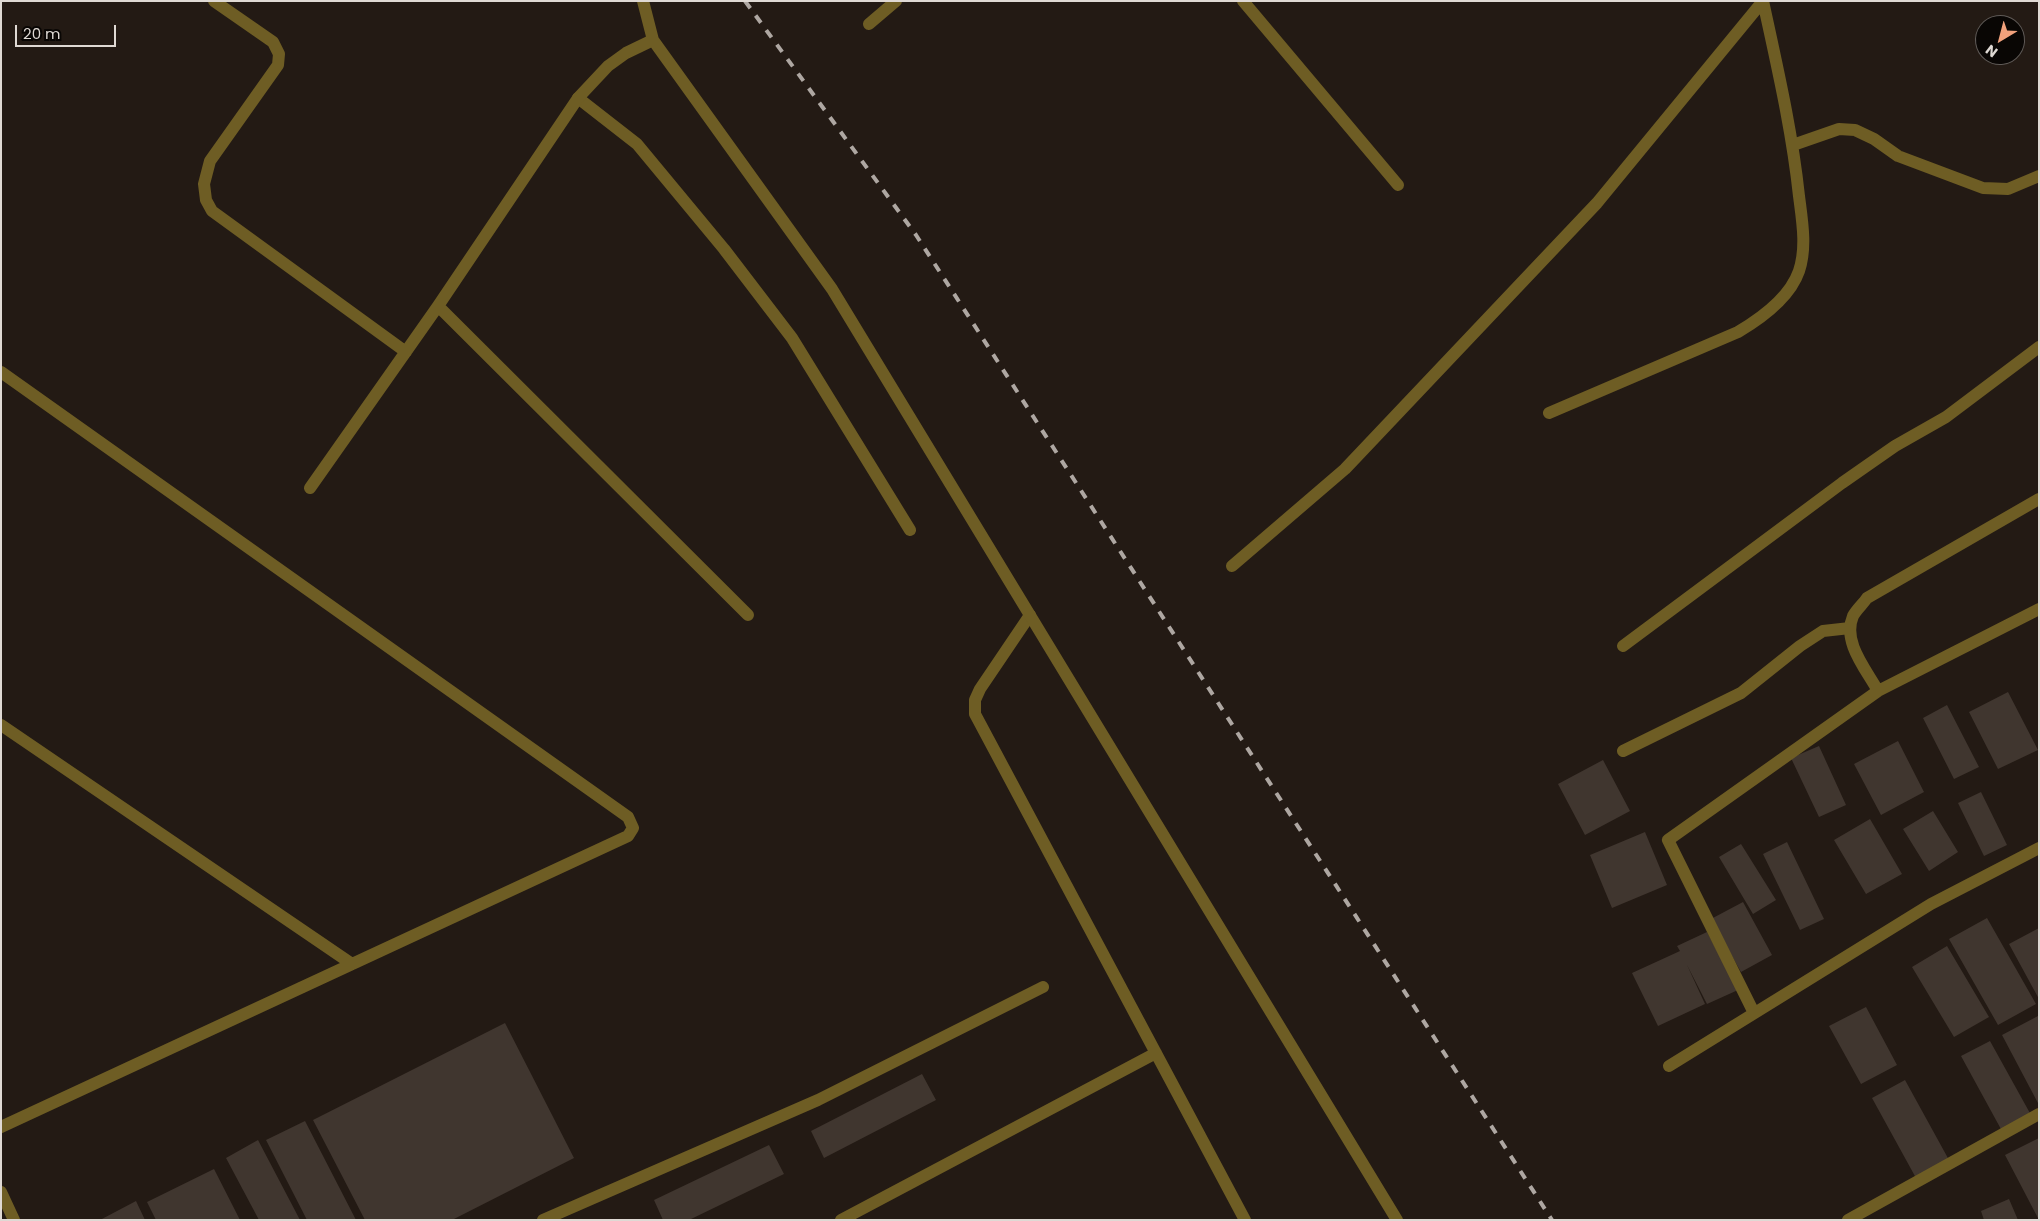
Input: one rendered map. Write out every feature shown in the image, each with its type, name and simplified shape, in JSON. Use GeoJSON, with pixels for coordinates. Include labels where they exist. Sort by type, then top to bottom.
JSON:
{"type":"FeatureCollection","features":[{"type":"Feature","properties":{"kind":"street"},"geometry":{"type":"LineString","coordinates":[[214,1],[273,42],[279,54],[278,65],[210,161],[204,184],[206,200],[212,211],[406,352]]}},
{"type":"Feature","properties":{"kind":"street"},"geometry":{"type":"LineString","coordinates":[[643,1],[653,40],[832,289],[1397,1220]]}},
{"type":"Feature","properties":{"kind":"street"},"geometry":{"type":"LineString","coordinates":[[869,24],[896,1]]}},
{"type":"Feature","properties":{"kind":"street"},"geometry":{"type":"LineString","coordinates":[[1242,1],[1398,185]]}},
{"type":"Feature","properties":{"kind":"street"},"geometry":{"type":"LineString","coordinates":[[1549,413],[1738,332],[1763,317],[1784,294],[1799,272],[1804,238],[1793,145],[1763,1]]}},
{"type":"Feature","properties":{"kind":"street"},"geometry":{"type":"LineString","coordinates":[[1232,566],[1345,469],[1597,203],[1763,1]]}},
{"type":"Feature","properties":{"kind":"street"},"geometry":{"type":"LineString","coordinates":[[310,488],[438,306],[578,98],[608,66],[626,53],[653,40]]}},
{"type":"Feature","properties":{"kind":"street"},"geometry":{"type":"LineString","coordinates":[[578,98],[637,144],[792,338],[910,530]]}},
{"type":"Feature","properties":{"kind":"street"},"geometry":{"type":"LineString","coordinates":[[1793,145],[1839,129],[1856,130],[1898,156],[1983,188],[2008,189],[2039,176]]}},
{"type":"Feature","properties":{"kind":"street"},"geometry":{"type":"LineString","coordinates":[[438,306],[748,616]]}},
{"type":"Feature","properties":{"kind":"street"},"geometry":{"type":"LineString","coordinates":[[1623,646],[1842,483],[1894,446],[1946,417],[2039,347]]}},
{"type":"Feature","properties":{"kind":"street"},"geometry":{"type":"LineString","coordinates":[[1,372],[628,817],[633,828],[628,836],[1,1127]]}},
{"type":"Feature","properties":{"kind":"street"},"geometry":{"type":"LineString","coordinates":[[1878,691],[1850,641],[1850,628],[1854,615],[1867,598],[2039,499]]}},
{"type":"Feature","properties":{"kind":"street"},"geometry":{"type":"LineString","coordinates":[[1754,1013],[1668,840],[1878,691],[2039,609]]}},
{"type":"Feature","properties":{"kind":"street"},"geometry":{"type":"LineString","coordinates":[[1030,615],[980,689],[975,700],[975,714],[1245,1220]]}},
{"type":"Feature","properties":{"kind":"street"},"geometry":{"type":"LineString","coordinates":[[1623,751],[1741,693],[1800,646],[1823,631],[1850,628]]}},
{"type":"Feature","properties":{"kind":"street"},"geometry":{"type":"LineString","coordinates":[[1,725],[352,964]]}},
{"type":"Feature","properties":{"kind":"street"},"geometry":{"type":"LineString","coordinates":[[1669,1066],[1931,904],[2039,848]]}},
{"type":"Feature","properties":{"kind":"street"},"geometry":{"type":"LineString","coordinates":[[542,1220],[818,1100],[1043,987]]}},
{"type":"Feature","properties":{"kind":"street"},"geometry":{"type":"LineString","coordinates":[[840,1220],[1156,1052]]}},
{"type":"Feature","properties":{"kind":"street"},"geometry":{"type":"LineString","coordinates":[[1848,1220],[2039,1114]]}},
{"type":"Feature","properties":{"kind":"street"},"geometry":{"type":"LineString","coordinates":[[1,1192],[14,1220]]}},
{"type":"Feature","properties":{"kind":"building"},"geometry":{"type":"Polygon","coordinates":[[[2008,692],[2038,750],[1998,769],[1969,712],[2008,692]]]}},
{"type":"Feature","properties":{"kind":"building"},"geometry":{"type":"Polygon","coordinates":[[[1947,705],[1979,767],[1954,779],[1923,718],[1947,705]]]}},
{"type":"Feature","properties":{"kind":"building"},"geometry":{"type":"Polygon","coordinates":[[[1898,741],[1924,792],[1881,815],[1854,764],[1898,741]]]}},
{"type":"Feature","properties":{"kind":"building"},"geometry":{"type":"Polygon","coordinates":[[[1819,746],[1846,805],[1819,817],[1791,758],[1819,746]]]}},
{"type":"Feature","properties":{"kind":"building"},"geometry":{"type":"Polygon","coordinates":[[[1603,760],[1630,811],[1585,835],[1558,784],[1603,760]]]}},
{"type":"Feature","properties":{"kind":"building"},"geometry":{"type":"Polygon","coordinates":[[[1981,792],[2007,845],[1984,856],[1958,803],[1981,792]]]}},
{"type":"Feature","properties":{"kind":"building"},"geometry":{"type":"Polygon","coordinates":[[[1933,811],[1958,852],[1929,871],[1903,829],[1933,811]]]}},
{"type":"Feature","properties":{"kind":"building"},"geometry":{"type":"Polygon","coordinates":[[[1870,819],[1902,874],[1866,894],[1834,840],[1870,819]]]}},
{"type":"Feature","properties":{"kind":"building"},"geometry":{"type":"Polygon","coordinates":[[[1645,832],[1667,885],[1612,908],[1590,855],[1645,832]]]}},
{"type":"Feature","properties":{"kind":"building"},"geometry":{"type":"Polygon","coordinates":[[[1787,842],[1824,919],[1800,930],[1763,854],[1787,842]]]}},
{"type":"Feature","properties":{"kind":"building"},"geometry":{"type":"Polygon","coordinates":[[[1741,844],[1776,900],[1753,914],[1719,857],[1741,844]]]}},
{"type":"Feature","properties":{"kind":"building"},"geometry":{"type":"Polygon","coordinates":[[[1743,902],[1772,955],[1741,972],[1711,919],[1743,902]]]}},
{"type":"Feature","properties":{"kind":"building"},"geometry":{"type":"Polygon","coordinates":[[[1987,918],[2036,1004],[1998,1025],[1949,939],[1987,918]]]}},
{"type":"Feature","properties":{"kind":"building"},"geometry":{"type":"Polygon","coordinates":[[[2039,928],[2039,999],[2009,944],[2039,928]]]}},
{"type":"Feature","properties":{"kind":"building"},"geometry":{"type":"Polygon","coordinates":[[[1707,932],[1738,990],[1707,1004],[1687,965],[1705,1004],[1658,1026],[1632,973],[1680,951],[1677,946],[1707,932]]]}},
{"type":"Feature","properties":{"kind":"building"},"geometry":{"type":"Polygon","coordinates":[[[1947,946],[1989,1017],[1954,1037],[1912,967],[1947,946]]]}},
{"type":"Feature","properties":{"kind":"building"},"geometry":{"type":"Polygon","coordinates":[[[1866,1007],[1897,1065],[1861,1084],[1829,1026],[1866,1007]]]}},
{"type":"Feature","properties":{"kind":"building"},"geometry":{"type":"Polygon","coordinates":[[[2038,1016],[2039,1018],[2039,1105],[2002,1035],[2038,1016]]]}},
{"type":"Feature","properties":{"kind":"building"},"geometry":{"type":"Polygon","coordinates":[[[505,1023],[574,1158],[452,1220],[365,1220],[313,1120],[505,1023]]]}},
{"type":"Feature","properties":{"kind":"building"},"geometry":{"type":"Polygon","coordinates":[[[1990,1041],[2031,1115],[2002,1131],[1961,1056],[1990,1041]]]}},
{"type":"Feature","properties":{"kind":"building"},"geometry":{"type":"Polygon","coordinates":[[[922,1074],[936,1100],[824,1158],[811,1131],[922,1074]]]}},
{"type":"Feature","properties":{"kind":"building"},"geometry":{"type":"Polygon","coordinates":[[[1905,1080],[1949,1160],[1916,1178],[1872,1098],[1905,1080]]]}},
{"type":"Feature","properties":{"kind":"building"},"geometry":{"type":"Polygon","coordinates":[[[305,1121],[356,1220],[307,1220],[266,1140],[305,1121]]]}},
{"type":"Feature","properties":{"kind":"building"},"geometry":{"type":"Polygon","coordinates":[[[2039,1138],[2039,1220],[2005,1155],[2039,1138]]]}},
{"type":"Feature","properties":{"kind":"building"},"geometry":{"type":"Polygon","coordinates":[[[258,1140],[300,1220],[259,1220],[226,1158],[258,1140]]]}},
{"type":"Feature","properties":{"kind":"building"},"geometry":{"type":"Polygon","coordinates":[[[769,1145],[784,1174],[689,1220],[663,1220],[654,1200],[769,1145]]]}},
{"type":"Feature","properties":{"kind":"building"},"geometry":{"type":"Polygon","coordinates":[[[214,1169],[240,1220],[156,1220],[147,1202],[214,1169]]]}},
{"type":"Feature","properties":{"kind":"building"},"geometry":{"type":"Polygon","coordinates":[[[2009,1199],[2018,1220],[1984,1220],[1981,1211],[2009,1199]]]}},
{"type":"Feature","properties":{"kind":"building"},"geometry":{"type":"Polygon","coordinates":[[[136,1201],[145,1220],[100,1220],[136,1201]]]}},
{"type":"Feature","properties":{"kind":"railway"},"geometry":{"type":"LineString","coordinates":[[745,1],[916,235],[1552,1220]]}}]}
